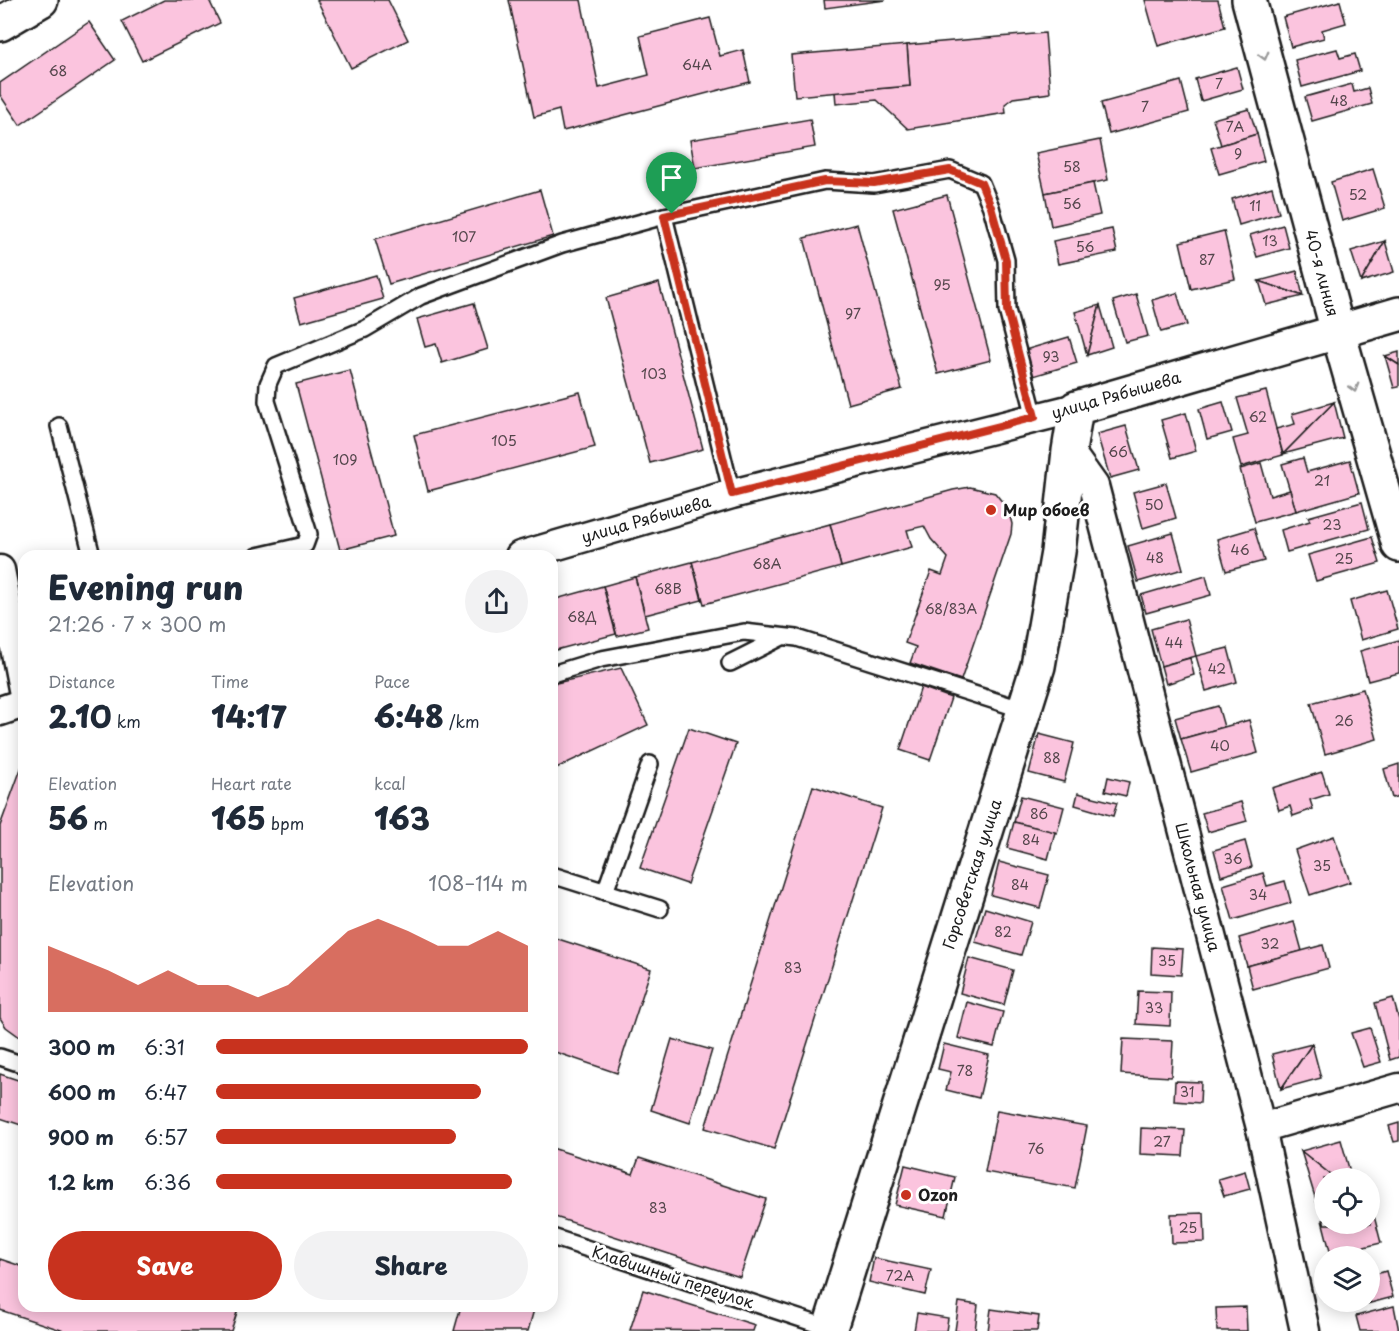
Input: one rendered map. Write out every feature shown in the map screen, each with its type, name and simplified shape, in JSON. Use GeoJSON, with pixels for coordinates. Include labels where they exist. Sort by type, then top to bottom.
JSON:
{"type":"FeatureCollection","features":[{"type":"Feature","properties":{"kind":"street"},"geometry":{"type":"LineString","coordinates":[[0,24],[41,0]]}},
{"type":"Feature","properties":{"kind":"street","name":"40-я линия"},"geometry":{"type":"LineString","coordinates":[[1249,0],[1338,332],[1399,545]]}},
{"type":"Feature","properties":{"kind":"street","name":"улица Рябышева"},"geometry":{"type":"LineString","coordinates":[[541,550],[732,494],[1076,408],[1399,314]]}},
{"type":"Feature","properties":{"kind":"street","name":"Горсоветская улица"},"geometry":{"type":"LineString","coordinates":[[829,1329],[1038,666],[1056,563],[1076,408]]}},
{"type":"Feature","properties":{"kind":"street","name":"Школьная улица"},"geometry":{"type":"LineString","coordinates":[[1069,451],[1094,486],[1261,1128],[1305,1331]]}},
{"type":"Feature","properties":{"kind":"street"},"geometry":{"type":"LineString","coordinates":[[0,570],[18,663]]}},
{"type":"Feature","properties":{"kind":"street"},"geometry":{"type":"LineString","coordinates":[[0,711],[18,705]]}},
{"type":"Feature","properties":{"kind":"street"},"geometry":{"type":"LineString","coordinates":[[1261,1128],[1399,1088]]}},
{"type":"Feature","properties":{"kind":"lane"},"geometry":{"type":"LineString","coordinates":[[283,550],[304,545],[309,534],[267,401],[268,384],[276,366],[365,329],[420,296],[562,244],[664,216],[825,181],[874,183],[950,170],[981,183],[991,207],[1006,260],[1007,310],[1035,417]]}},
{"type":"Feature","properties":{"kind":"lane"},"geometry":{"type":"LineString","coordinates":[[664,216],[732,494]]}},
{"type":"Feature","properties":{"kind":"lane"},"geometry":{"type":"LineString","coordinates":[[59,426],[90,550]]}},
{"type":"Feature","properties":{"kind":"lane"},"geometry":{"type":"LineString","coordinates":[[558,672],[602,659],[744,632],[797,638],[1024,710]]}},
{"type":"Feature","properties":{"kind":"lane"},"geometry":{"type":"LineString","coordinates":[[730,663],[782,637]]}},
{"type":"Feature","properties":{"kind":"lane"},"geometry":{"type":"LineString","coordinates":[[605,892],[650,764]]}},
{"type":"Feature","properties":{"kind":"lane"},"geometry":{"type":"LineString","coordinates":[[558,877],[660,909]]}},
{"type":"Feature","properties":{"kind":"lane"},"geometry":{"type":"LineString","coordinates":[[0,1057],[18,1063]]}},
{"type":"Feature","properties":{"kind":"lane","name":"Клавишный переулок"},"geometry":{"type":"LineString","coordinates":[[558,1239],[829,1329]]}},
{"type":"Feature","properties":{"kind":"building"},"geometry":{"type":"Polygon","coordinates":[[[164,0],[209,0],[220,23],[142,61],[122,21],[164,0]]]}},
{"type":"Feature","properties":{"kind":"building"},"geometry":{"type":"Polygon","coordinates":[[[317,0],[388,0],[408,40],[351,68],[317,0]]]}},
{"type":"Feature","properties":{"kind":"building"},"geometry":{"type":"Polygon","coordinates":[[[509,0],[581,0],[599,88],[649,75],[640,36],[710,18],[720,56],[743,50],[750,82],[563,131],[559,110],[534,117],[509,0]]]}},
{"type":"Feature","properties":{"kind":"building"},"geometry":{"type":"Polygon","coordinates":[[[824,0],[886,0],[825,8],[824,0]]]}},
{"type":"Feature","properties":{"kind":"building"},"geometry":{"type":"Polygon","coordinates":[[[1145,0],[1218,0],[1225,27],[1158,46],[1145,0]]]}},
{"type":"Feature","properties":{"kind":"building"},"geometry":{"type":"Polygon","coordinates":[[[1340,1],[1346,23],[1322,30],[1324,38],[1291,47],[1283,17],[1340,1]]]}},
{"type":"Feature","properties":{"kind":"building"},"geometry":{"type":"Polygon","coordinates":[[[89,22],[115,60],[20,125],[0,95],[0,83],[89,22]]]}},
{"type":"Feature","properties":{"kind":"building"},"geometry":{"type":"Polygon","coordinates":[[[1045,33],[1050,93],[1013,98],[1005,104],[1006,113],[908,129],[877,100],[836,104],[835,92],[910,86],[907,45],[1045,33]]]}},
{"type":"Feature","properties":{"kind":"building"},"geometry":{"type":"Polygon","coordinates":[[[907,45],[910,86],[795,96],[791,55],[907,45]]]}},
{"type":"Feature","properties":{"kind":"building"},"geometry":{"type":"Polygon","coordinates":[[[1337,49],[1340,58],[1355,54],[1360,71],[1302,87],[1295,60],[1337,49]]]}},
{"type":"Feature","properties":{"kind":"building"},"geometry":{"type":"Polygon","coordinates":[[[1237,67],[1243,89],[1201,101],[1195,79],[1237,67]]]}},
{"type":"Feature","properties":{"kind":"building"},"geometry":{"type":"Polygon","coordinates":[[[1181,81],[1189,112],[1109,134],[1101,103],[1181,81]]]}},
{"type":"Feature","properties":{"kind":"building"},"geometry":{"type":"Polygon","coordinates":[[[1352,84],[1354,92],[1368,88],[1372,104],[1312,121],[1305,97],[1352,84]]]}},
{"type":"Feature","properties":{"kind":"building"},"geometry":{"type":"Polygon","coordinates":[[[1249,109],[1257,134],[1221,145],[1213,119],[1249,109]]]}},
{"type":"Feature","properties":{"kind":"building"},"geometry":{"type":"Polygon","coordinates":[[[810,119],[815,147],[695,168],[690,140],[810,119]]]}},
{"type":"Feature","properties":{"kind":"building"},"geometry":{"type":"Polygon","coordinates":[[[1257,134],[1264,161],[1219,174],[1211,148],[1257,134]]]}},
{"type":"Feature","properties":{"kind":"building"},"geometry":{"type":"Polygon","coordinates":[[[1100,140],[1108,180],[1045,193],[1036,153],[1100,140]]]}},
{"type":"Feature","properties":{"kind":"building"},"geometry":{"type":"Polygon","coordinates":[[[1373,169],[1385,208],[1342,221],[1331,182],[1373,169]]]}},
{"type":"Feature","properties":{"kind":"building"},"geometry":{"type":"Polygon","coordinates":[[[1093,183],[1100,215],[1051,226],[1045,193],[1093,183]]]}},
{"type":"Feature","properties":{"kind":"building"},"geometry":{"type":"Polygon","coordinates":[[[1272,187],[1279,213],[1239,225],[1232,199],[1272,187]]]}},
{"type":"Feature","properties":{"kind":"building"},"geometry":{"type":"Polygon","coordinates":[[[540,190],[553,236],[389,284],[375,239],[540,190]]]}},
{"type":"Feature","properties":{"kind":"building"},"geometry":{"type":"Polygon","coordinates":[[[947,195],[991,360],[938,374],[893,209],[947,195]]]}},
{"type":"Feature","properties":{"kind":"building"},"geometry":{"type":"Polygon","coordinates":[[[857,224],[902,389],[848,404],[804,238],[857,224]]]}},
{"type":"Feature","properties":{"kind":"building"},"geometry":{"type":"Polygon","coordinates":[[[1283,225],[1289,248],[1257,257],[1250,235],[1283,225]]]}},
{"type":"Feature","properties":{"kind":"building"},"geometry":{"type":"Polygon","coordinates":[[[1112,229],[1117,252],[1058,264],[1053,241],[1112,229]]]}},
{"type":"Feature","properties":{"kind":"building"},"geometry":{"type":"Polygon","coordinates":[[[1224,231],[1235,279],[1191,289],[1180,242],[1224,231]]]}},
{"type":"Feature","properties":{"kind":"building"},"geometry":{"type":"Polygon","coordinates":[[[1385,241],[1361,282],[1351,251],[1385,241]]]}},
{"type":"Feature","properties":{"kind":"building"},"geometry":{"type":"Polygon","coordinates":[[[1385,241],[1394,272],[1361,282],[1385,241]]]}},
{"type":"Feature","properties":{"kind":"building"},"geometry":{"type":"Polygon","coordinates":[[[1297,271],[1303,296],[1259,281],[1297,271]]]}},
{"type":"Feature","properties":{"kind":"building"},"geometry":{"type":"Polygon","coordinates":[[[376,275],[383,299],[301,322],[294,298],[376,275]]]}},
{"type":"Feature","properties":{"kind":"building"},"geometry":{"type":"Polygon","coordinates":[[[1259,281],[1303,296],[1266,305],[1259,281]]]}},
{"type":"Feature","properties":{"kind":"building"},"geometry":{"type":"Polygon","coordinates":[[[659,283],[703,449],[650,463],[606,298],[659,283]]]}},
{"type":"Feature","properties":{"kind":"building"},"geometry":{"type":"Polygon","coordinates":[[[1177,293],[1187,325],[1161,332],[1152,300],[1177,293]]]}},
{"type":"Feature","properties":{"kind":"building"},"geometry":{"type":"Polygon","coordinates":[[[1136,294],[1148,336],[1125,342],[1113,301],[1136,294]]]}},
{"type":"Feature","properties":{"kind":"building"},"geometry":{"type":"Polygon","coordinates":[[[474,303],[488,349],[442,363],[436,344],[425,347],[417,319],[474,303]]]}},
{"type":"Feature","properties":{"kind":"building"},"geometry":{"type":"Polygon","coordinates":[[[1100,305],[1087,355],[1075,312],[1100,305]]]}},
{"type":"Feature","properties":{"kind":"building"},"geometry":{"type":"Polygon","coordinates":[[[1100,305],[1112,347],[1087,355],[1100,305]]]}},
{"type":"Feature","properties":{"kind":"building"},"geometry":{"type":"Polygon","coordinates":[[[1069,337],[1077,363],[1033,376],[1025,350],[1069,337]]]}},
{"type":"Feature","properties":{"kind":"building"},"geometry":{"type":"Polygon","coordinates":[[[1399,352],[1399,365],[1385,356],[1399,352]]]}},
{"type":"Feature","properties":{"kind":"building"},"geometry":{"type":"Polygon","coordinates":[[[1385,356],[1399,365],[1399,387],[1394,388],[1385,356]]]}},
{"type":"Feature","properties":{"kind":"building"},"geometry":{"type":"Polygon","coordinates":[[[350,370],[394,536],[340,550],[296,384],[350,370]]]}},
{"type":"Feature","properties":{"kind":"building"},"geometry":{"type":"Polygon","coordinates":[[[1266,391],[1283,455],[1241,467],[1233,439],[1248,435],[1237,398],[1266,391]]]}},
{"type":"Feature","properties":{"kind":"building"},"geometry":{"type":"Polygon","coordinates":[[[580,392],[595,447],[428,491],[414,435],[580,392]]]}},
{"type":"Feature","properties":{"kind":"building"},"geometry":{"type":"Polygon","coordinates":[[[1223,402],[1232,432],[1207,439],[1199,409],[1223,402]]]}},
{"type":"Feature","properties":{"kind":"building"},"geometry":{"type":"Polygon","coordinates":[[[1334,402],[1343,438],[1283,454],[1334,402]]]}},
{"type":"Feature","properties":{"kind":"building"},"geometry":{"type":"Polygon","coordinates":[[[1334,402],[1283,454],[1276,429],[1295,424],[1292,414],[1334,402]]]}},
{"type":"Feature","properties":{"kind":"building"},"geometry":{"type":"Polygon","coordinates":[[[1186,413],[1196,451],[1172,458],[1161,420],[1186,413]]]}},
{"type":"Feature","properties":{"kind":"building"},"geometry":{"type":"Polygon","coordinates":[[[1126,426],[1139,470],[1110,478],[1097,434],[1126,426]]]}},
{"type":"Feature","properties":{"kind":"building"},"geometry":{"type":"Polygon","coordinates":[[[1303,458],[1307,472],[1350,460],[1359,493],[1296,511],[1282,464],[1303,458]]]}},
{"type":"Feature","properties":{"kind":"building"},"geometry":{"type":"Polygon","coordinates":[[[1261,463],[1270,496],[1290,490],[1296,511],[1255,522],[1240,469],[1261,463]]]}},
{"type":"Feature","properties":{"kind":"building"},"geometry":{"type":"Polygon","coordinates":[[[1166,483],[1176,518],[1143,528],[1133,492],[1166,483]]]}},
{"type":"Feature","properties":{"kind":"building"},"geometry":{"type":"Polygon","coordinates":[[[970,487],[995,493],[1008,509],[1012,524],[1011,534],[961,680],[910,663],[916,647],[905,643],[931,571],[942,575],[948,558],[931,539],[924,526],[907,530],[912,547],[841,567],[830,524],[970,487]]]}},
{"type":"Feature","properties":{"kind":"building"},"geometry":{"type":"Polygon","coordinates":[[[1362,502],[1369,529],[1287,552],[1281,530],[1310,521],[1308,517],[1362,502]]]}},
{"type":"Feature","properties":{"kind":"building"},"geometry":{"type":"Polygon","coordinates":[[[830,524],[841,567],[704,604],[692,562],[830,524]]]}},
{"type":"Feature","properties":{"kind":"building"},"geometry":{"type":"Polygon","coordinates":[[[1254,528],[1264,561],[1226,571],[1217,539],[1254,528]]]}},
{"type":"Feature","properties":{"kind":"building"},"geometry":{"type":"Polygon","coordinates":[[[1173,533],[1183,569],[1138,582],[1128,546],[1173,533]]]}},
{"type":"Feature","properties":{"kind":"building"},"geometry":{"type":"Polygon","coordinates":[[[1372,537],[1380,563],[1316,581],[1308,555],[1372,537]]]}},
{"type":"Feature","properties":{"kind":"building"},"geometry":{"type":"Polygon","coordinates":[[[692,562],[702,600],[645,615],[635,577],[692,562]]]}},
{"type":"Feature","properties":{"kind":"building"},"geometry":{"type":"Polygon","coordinates":[[[1206,576],[1211,595],[1146,613],[1141,595],[1206,576]]]}},
{"type":"Feature","properties":{"kind":"building"},"geometry":{"type":"Polygon","coordinates":[[[635,577],[648,628],[617,636],[603,586],[635,577]]]}},
{"type":"Feature","properties":{"kind":"building"},"geometry":{"type":"Polygon","coordinates":[[[603,586],[616,634],[558,649],[558,598],[603,586]]]}},
{"type":"Feature","properties":{"kind":"building"},"geometry":{"type":"Polygon","coordinates":[[[1387,590],[1398,629],[1361,640],[1350,601],[1387,590]]]}},
{"type":"Feature","properties":{"kind":"building"},"geometry":{"type":"Polygon","coordinates":[[[1186,619],[1196,656],[1161,666],[1151,629],[1186,619]]]}},
{"type":"Feature","properties":{"kind":"building"},"geometry":{"type":"Polygon","coordinates":[[[1399,640],[1399,673],[1368,681],[1360,651],[1399,640]]]}},
{"type":"Feature","properties":{"kind":"building"},"geometry":{"type":"Polygon","coordinates":[[[1228,648],[1237,682],[1206,691],[1196,656],[1228,648]]]}},
{"type":"Feature","properties":{"kind":"building"},"geometry":{"type":"Polygon","coordinates":[[[1190,658],[1194,675],[1166,684],[1161,666],[1190,658]]]}},
{"type":"Feature","properties":{"kind":"building"},"geometry":{"type":"Polygon","coordinates":[[[621,668],[648,725],[558,767],[558,683],[621,668]]]}},
{"type":"Feature","properties":{"kind":"building"},"geometry":{"type":"Polygon","coordinates":[[[921,687],[951,698],[930,760],[900,750],[921,687]]]}},
{"type":"Feature","properties":{"kind":"building"},"geometry":{"type":"Polygon","coordinates":[[[1363,689],[1377,739],[1325,754],[1311,703],[1363,689]]]}},
{"type":"Feature","properties":{"kind":"building"},"geometry":{"type":"Polygon","coordinates":[[[1218,706],[1224,727],[1181,739],[1175,718],[1218,706]]]}},
{"type":"Feature","properties":{"kind":"building"},"geometry":{"type":"Polygon","coordinates":[[[1249,720],[1258,753],[1191,772],[1181,739],[1249,720]]]}},
{"type":"Feature","properties":{"kind":"building"},"geometry":{"type":"Polygon","coordinates":[[[689,728],[736,744],[687,884],[640,868],[689,728]]]}},
{"type":"Feature","properties":{"kind":"building"},"geometry":{"type":"Polygon","coordinates":[[[1039,734],[1074,743],[1064,782],[1029,773],[1039,734]]]}},
{"type":"Feature","properties":{"kind":"building"},"geometry":{"type":"Polygon","coordinates":[[[1399,764],[1399,796],[1392,798],[1384,769],[1399,764]]]}},
{"type":"Feature","properties":{"kind":"building"},"geometry":{"type":"Polygon","coordinates":[[[1322,772],[1329,794],[1310,800],[1313,809],[1293,816],[1290,806],[1279,810],[1272,788],[1322,772]]]}},
{"type":"Feature","properties":{"kind":"building"},"geometry":{"type":"Polygon","coordinates":[[[18,777],[18,1036],[6,1027],[0,1018],[0,826],[18,777]]]}},
{"type":"Feature","properties":{"kind":"building"},"geometry":{"type":"Polygon","coordinates":[[[1108,777],[1129,782],[1126,796],[1105,791],[1108,777]]]}},
{"type":"Feature","properties":{"kind":"building"},"geometry":{"type":"Polygon","coordinates":[[[813,786],[882,808],[774,1149],[705,1128],[813,786]]]}},
{"type":"Feature","properties":{"kind":"building"},"geometry":{"type":"Polygon","coordinates":[[[1078,793],[1117,803],[1113,816],[1075,805],[1078,793]]]}},
{"type":"Feature","properties":{"kind":"building"},"geometry":{"type":"Polygon","coordinates":[[[1021,796],[1064,807],[1057,833],[1014,822],[1021,796]]]}},
{"type":"Feature","properties":{"kind":"building"},"geometry":{"type":"Polygon","coordinates":[[[1241,802],[1247,821],[1208,832],[1202,813],[1241,802]]]}},
{"type":"Feature","properties":{"kind":"building"},"geometry":{"type":"Polygon","coordinates":[[[1014,822],[1055,832],[1048,859],[1007,848],[1014,822]]]}},
{"type":"Feature","properties":{"kind":"building"},"geometry":{"type":"Polygon","coordinates":[[[1334,836],[1350,882],[1310,895],[1295,850],[1334,836]]]}},
{"type":"Feature","properties":{"kind":"building"},"geometry":{"type":"Polygon","coordinates":[[[1245,841],[1252,867],[1221,876],[1214,850],[1245,841]]]}},
{"type":"Feature","properties":{"kind":"building"},"geometry":{"type":"Polygon","coordinates":[[[999,862],[1049,875],[1040,908],[991,895],[999,862]]]}},
{"type":"Feature","properties":{"kind":"building"},"geometry":{"type":"Polygon","coordinates":[[[1263,873],[1267,886],[1285,881],[1291,903],[1233,920],[1223,885],[1263,873]]]}},
{"type":"Feature","properties":{"kind":"building"},"geometry":{"type":"Polygon","coordinates":[[[985,908],[1031,922],[1021,955],[975,942],[985,908]]]}},
{"type":"Feature","properties":{"kind":"building"},"geometry":{"type":"Polygon","coordinates":[[[1294,922],[1302,951],[1247,966],[1239,938],[1294,922]]]}},
{"type":"Feature","properties":{"kind":"building"},"geometry":{"type":"Polygon","coordinates":[[[558,939],[651,969],[617,1073],[558,1053],[558,939]]]}},
{"type":"Feature","properties":{"kind":"building"},"geometry":{"type":"Polygon","coordinates":[[[1323,945],[1329,968],[1253,989],[1247,966],[1323,945]]]}},
{"type":"Feature","properties":{"kind":"building"},"geometry":{"type":"Polygon","coordinates":[[[1152,947],[1183,949],[1181,975],[1151,973],[1152,947]]]}},
{"type":"Feature","properties":{"kind":"building"},"geometry":{"type":"Polygon","coordinates":[[[969,958],[1013,970],[1004,1005],[960,993],[969,958]]]}},
{"type":"Feature","properties":{"kind":"building"},"geometry":{"type":"Polygon","coordinates":[[[1138,991],[1171,992],[1170,1026],[1136,1024],[1138,991]]]}},
{"type":"Feature","properties":{"kind":"building"},"geometry":{"type":"Polygon","coordinates":[[[1393,998],[1399,1020],[1399,1057],[1390,1060],[1375,1003],[1393,998]]]}},
{"type":"Feature","properties":{"kind":"building"},"geometry":{"type":"Polygon","coordinates":[[[967,1002],[1003,1012],[994,1047],[958,1038],[967,1002]]]}},
{"type":"Feature","properties":{"kind":"building"},"geometry":{"type":"Polygon","coordinates":[[[1370,1028],[1381,1062],[1363,1067],[1351,1033],[1370,1028]]]}},
{"type":"Feature","properties":{"kind":"building"},"geometry":{"type":"Polygon","coordinates":[[[672,1039],[712,1050],[690,1123],[651,1110],[672,1039]]]}},
{"type":"Feature","properties":{"kind":"building"},"geometry":{"type":"Polygon","coordinates":[[[1123,1039],[1173,1041],[1171,1077],[1121,1074],[1123,1039]]]}},
{"type":"Feature","properties":{"kind":"building"},"geometry":{"type":"Polygon","coordinates":[[[944,1044],[989,1055],[979,1098],[946,1090],[951,1072],[938,1069],[944,1044]]]}},
{"type":"Feature","properties":{"kind":"building"},"geometry":{"type":"Polygon","coordinates":[[[1312,1044],[1281,1089],[1272,1054],[1312,1044]]]}},
{"type":"Feature","properties":{"kind":"building"},"geometry":{"type":"Polygon","coordinates":[[[1312,1044],[1321,1078],[1281,1089],[1312,1044]]]}},
{"type":"Feature","properties":{"kind":"building"},"geometry":{"type":"Polygon","coordinates":[[[0,1074],[18,1080],[18,1124],[0,1118],[0,1074]]]}},
{"type":"Feature","properties":{"kind":"building"},"geometry":{"type":"Polygon","coordinates":[[[1175,1081],[1201,1082],[1200,1103],[1174,1101],[1175,1081]]]}},
{"type":"Feature","properties":{"kind":"building"},"geometry":{"type":"Polygon","coordinates":[[[997,1110],[1087,1126],[1075,1188],[985,1172],[997,1110]]]}},
{"type":"Feature","properties":{"kind":"building"},"geometry":{"type":"Polygon","coordinates":[[[1399,1123],[1399,1141],[1394,1142],[1389,1126],[1399,1123]]]}},
{"type":"Feature","properties":{"kind":"building"},"geometry":{"type":"Polygon","coordinates":[[[1141,1128],[1185,1130],[1183,1156],[1140,1154],[1141,1128]]]}},
{"type":"Feature","properties":{"kind":"building"},"geometry":{"type":"Polygon","coordinates":[[[1341,1140],[1349,1168],[1322,1168],[1301,1151],[1341,1140]]]}},
{"type":"Feature","properties":{"kind":"building"},"geometry":{"type":"Polygon","coordinates":[[[558,1150],[633,1174],[639,1158],[766,1199],[740,1277],[558,1218],[558,1150]]]}},
{"type":"Feature","properties":{"kind":"building"},"geometry":{"type":"Polygon","coordinates":[[[1301,1151],[1322,1168],[1314,1168],[1314,1194],[1301,1151]]]}},
{"type":"Feature","properties":{"kind":"building"},"geometry":{"type":"Polygon","coordinates":[[[905,1165],[955,1177],[946,1216],[895,1205],[905,1165]]]}},
{"type":"Feature","properties":{"kind":"building"},"geometry":{"type":"Polygon","coordinates":[[[1245,1171],[1250,1189],[1224,1196],[1218,1179],[1245,1171]]]}},
{"type":"Feature","properties":{"kind":"building"},"geometry":{"type":"Polygon","coordinates":[[[1204,1213],[1205,1242],[1172,1243],[1171,1214],[1204,1213]]]}},
{"type":"Feature","properties":{"kind":"building"},"geometry":{"type":"Polygon","coordinates":[[[1326,1234],[1379,1234],[1381,1243],[1368,1246],[1329,1246],[1326,1234]]]}},
{"type":"Feature","properties":{"kind":"building"},"geometry":{"type":"Polygon","coordinates":[[[874,1258],[931,1270],[925,1295],[869,1282],[874,1258]]]}},
{"type":"Feature","properties":{"kind":"building"},"geometry":{"type":"Polygon","coordinates":[[[0,1259],[18,1265],[18,1312],[237,1312],[231,1331],[64,1331],[0,1310],[0,1259]]]}},
{"type":"Feature","properties":{"kind":"building"},"geometry":{"type":"Polygon","coordinates":[[[1386,1271],[1393,1297],[1380,1300],[1380,1273],[1386,1271]]]}},
{"type":"Feature","properties":{"kind":"building"},"geometry":{"type":"Polygon","coordinates":[[[643,1290],[755,1325],[753,1331],[630,1330],[643,1290]]]}},
{"type":"Feature","properties":{"kind":"building"},"geometry":{"type":"Polygon","coordinates":[[[959,1302],[978,1305],[975,1331],[955,1331],[959,1302]]]}},
{"type":"Feature","properties":{"kind":"building"},"geometry":{"type":"Polygon","coordinates":[[[1394,1306],[1399,1331],[1360,1331],[1356,1316],[1380,1312],[1380,1310],[1394,1306]]]}},
{"type":"Feature","properties":{"kind":"building"},"geometry":{"type":"Polygon","coordinates":[[[1246,1307],[1247,1331],[1217,1331],[1216,1308],[1246,1307]]]}},
{"type":"Feature","properties":{"kind":"building"},"geometry":{"type":"Polygon","coordinates":[[[991,1309],[1039,1316],[1037,1331],[988,1331],[991,1309]]]}},
{"type":"Feature","properties":{"kind":"building"},"geometry":{"type":"Polygon","coordinates":[[[459,1312],[533,1312],[528,1331],[454,1331],[459,1312]]]}},
{"type":"Feature","properties":{"kind":"building"},"geometry":{"type":"Polygon","coordinates":[[[917,1313],[948,1318],[946,1331],[914,1331],[917,1313]]]}},
{"type":"Feature","properties":{"kind":"place","name":"Мир обоев"},"geometry":{"type":"Point","coordinates":[991,510]}},
{"type":"Feature","properties":{"kind":"place","name":"Ozon"},"geometry":{"type":"Point","coordinates":[906,1195]}},
{"type":"Feature","properties":{"kind":"route"},"geometry":{"type":"LineString","coordinates":[[950,170],[981,183],[991,207],[1006,260],[1007,310],[1035,417],[732,494],[664,216],[672,214],[825,181],[874,183],[950,170]]}}]}
